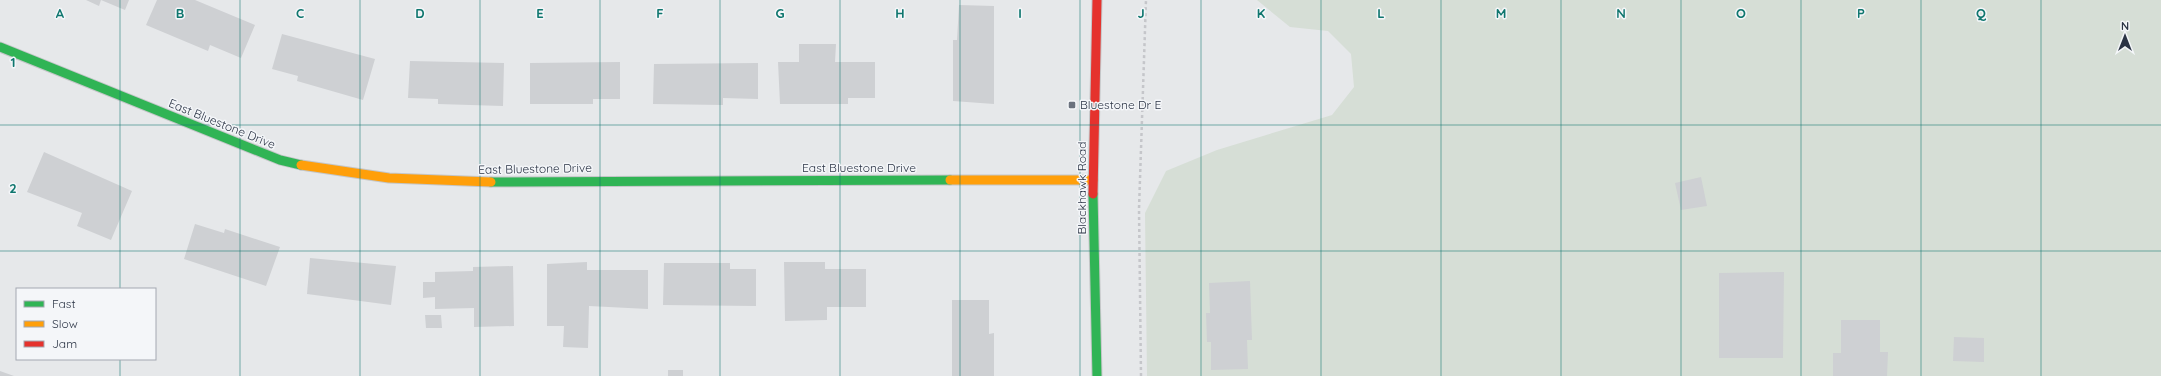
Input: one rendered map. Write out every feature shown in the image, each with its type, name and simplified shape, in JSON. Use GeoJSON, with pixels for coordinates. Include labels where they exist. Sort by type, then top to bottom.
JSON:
{"type":"FeatureCollection","features":[{"type":"Feature","properties":{"kind":"street","name":"Blackhawk Road"},"geometry":{"type":"LineString","coordinates":[[1097,0],[1093,180],[1098,376]]}},
{"type":"Feature","properties":{"kind":"street","name":"East Bluestone Drive"},"geometry":{"type":"LineString","coordinates":[[0,47],[266,155],[311,168],[362,177],[455,182],[1093,180]]}},
{"type":"Feature","properties":{"kind":"path"},"geometry":{"type":"LineString","coordinates":[[1141,376],[1139,209],[1146,0]]}},
{"type":"Feature","properties":{"kind":"shaded area"},"geometry":{"type":"Polygon","coordinates":[[[1257,0],[2161,0],[2161,376],[1147,376],[1145,213],[1166,171],[1217,150],[1332,115],[1354,87],[1351,54],[1328,31],[1290,27],[1257,0]]]}},
{"type":"Feature","properties":{"kind":"building"},"geometry":{"type":"Polygon","coordinates":[[[86,0],[101,0],[99,6],[86,0]]]}},
{"type":"Feature","properties":{"kind":"building"},"geometry":{"type":"Polygon","coordinates":[[[101,0],[129,0],[125,10],[101,0]]]}},
{"type":"Feature","properties":{"kind":"building"},"geometry":{"type":"Polygon","coordinates":[[[157,0],[195,0],[255,25],[241,58],[210,45],[208,51],[146,25],[157,0]]]}},
{"type":"Feature","properties":{"kind":"building"},"geometry":{"type":"Polygon","coordinates":[[[959,5],[994,6],[994,104],[953,101],[953,40],[957,40],[959,5]]]}},
{"type":"Feature","properties":{"kind":"building"},"geometry":{"type":"Polygon","coordinates":[[[282,34],[375,59],[363,100],[297,81],[298,76],[272,69],[282,34]]]}},
{"type":"Feature","properties":{"kind":"building"},"geometry":{"type":"Polygon","coordinates":[[[799,44],[836,44],[835,62],[875,62],[875,98],[848,98],[848,104],[780,104],[778,62],[799,62],[799,44]]]}},
{"type":"Feature","properties":{"kind":"building"},"geometry":{"type":"Polygon","coordinates":[[[410,61],[504,63],[503,106],[438,104],[438,99],[408,98],[410,61]]]}},
{"type":"Feature","properties":{"kind":"building"},"geometry":{"type":"Polygon","coordinates":[[[620,62],[620,99],[593,99],[593,104],[530,104],[530,63],[620,62]]]}},
{"type":"Feature","properties":{"kind":"building"},"geometry":{"type":"Polygon","coordinates":[[[758,63],[758,99],[723,98],[723,105],[653,104],[654,64],[758,63]]]}},
{"type":"Feature","properties":{"kind":"building"},"geometry":{"type":"Polygon","coordinates":[[[44,152],[132,191],[111,240],[77,226],[82,213],[27,192],[44,152]]]}},
{"type":"Feature","properties":{"kind":"building"},"geometry":{"type":"Polygon","coordinates":[[[1701,177],[1707,206],[1681,210],[1675,183],[1701,177]]]}},
{"type":"Feature","properties":{"kind":"building"},"geometry":{"type":"Polygon","coordinates":[[[195,224],[224,233],[225,229],[280,247],[266,286],[184,259],[195,224]]]}},
{"type":"Feature","properties":{"kind":"building"},"geometry":{"type":"Polygon","coordinates":[[[310,258],[396,266],[391,305],[307,294],[310,258]]]}},
{"type":"Feature","properties":{"kind":"building"},"geometry":{"type":"Polygon","coordinates":[[[587,262],[587,270],[648,270],[648,309],[589,306],[588,348],[563,347],[564,326],[547,326],[547,264],[587,262]]]}},
{"type":"Feature","properties":{"kind":"building"},"geometry":{"type":"Polygon","coordinates":[[[784,262],[825,262],[825,269],[866,269],[866,307],[827,307],[827,320],[785,321],[784,262]]]}},
{"type":"Feature","properties":{"kind":"building"},"geometry":{"type":"Polygon","coordinates":[[[664,263],[730,263],[730,269],[756,269],[756,306],[663,305],[664,263]]]}},
{"type":"Feature","properties":{"kind":"building"},"geometry":{"type":"Polygon","coordinates":[[[513,266],[514,326],[474,327],[474,308],[435,309],[435,297],[423,298],[423,282],[435,282],[435,272],[473,271],[473,267],[513,266]]]}},
{"type":"Feature","properties":{"kind":"building"},"geometry":{"type":"Polygon","coordinates":[[[1784,272],[1783,358],[1719,358],[1719,273],[1784,272]]]}},
{"type":"Feature","properties":{"kind":"building"},"geometry":{"type":"Polygon","coordinates":[[[1250,281],[1252,340],[1247,340],[1248,369],[1211,370],[1211,342],[1207,342],[1206,313],[1210,313],[1209,283],[1250,281]]]}},
{"type":"Feature","properties":{"kind":"building"},"geometry":{"type":"Polygon","coordinates":[[[952,300],[989,300],[989,334],[994,333],[994,376],[952,376],[952,300]]]}},
{"type":"Feature","properties":{"kind":"building"},"geometry":{"type":"Polygon","coordinates":[[[425,315],[441,315],[442,328],[426,328],[425,315]]]}},
{"type":"Feature","properties":{"kind":"building"},"geometry":{"type":"Polygon","coordinates":[[[1841,320],[1880,320],[1880,352],[1888,352],[1887,376],[1833,376],[1833,353],[1841,353],[1841,320]]]}},
{"type":"Feature","properties":{"kind":"building"},"geometry":{"type":"Polygon","coordinates":[[[1954,337],[1984,338],[1984,362],[1953,361],[1954,337]]]}},
{"type":"Feature","properties":{"kind":"building"},"geometry":{"type":"Polygon","coordinates":[[[668,370],[683,370],[683,376],[668,376],[668,370]]]}},
{"type":"Feature","properties":{"kind":"building"},"geometry":{"type":"Polygon","coordinates":[[[0,371],[14,376],[0,376],[0,371]]]}},
{"type":"Feature","properties":{"kind":"traffic: fast"},"geometry":{"type":"LineString","coordinates":[[0,47],[280,160],[301,165]]}},
{"type":"Feature","properties":{"kind":"traffic: fast"},"geometry":{"type":"LineString","coordinates":[[491,182],[950,180]]}},
{"type":"Feature","properties":{"kind":"traffic: fast"},"geometry":{"type":"LineString","coordinates":[[1093,194],[1097,376]]}},
{"type":"Feature","properties":{"kind":"traffic: slow"},"geometry":{"type":"LineString","coordinates":[[301,165],[389,178],[491,182]]}},
{"type":"Feature","properties":{"kind":"traffic: slow"},"geometry":{"type":"LineString","coordinates":[[950,180],[1093,180]]}},
{"type":"Feature","properties":{"kind":"traffic: jam"},"geometry":{"type":"LineString","coordinates":[[1093,194],[1097,0]]}},
{"type":"Feature","properties":{"kind":"place","name":"Bluestone Dr E"},"geometry":{"type":"Point","coordinates":[1072,105]}}]}
